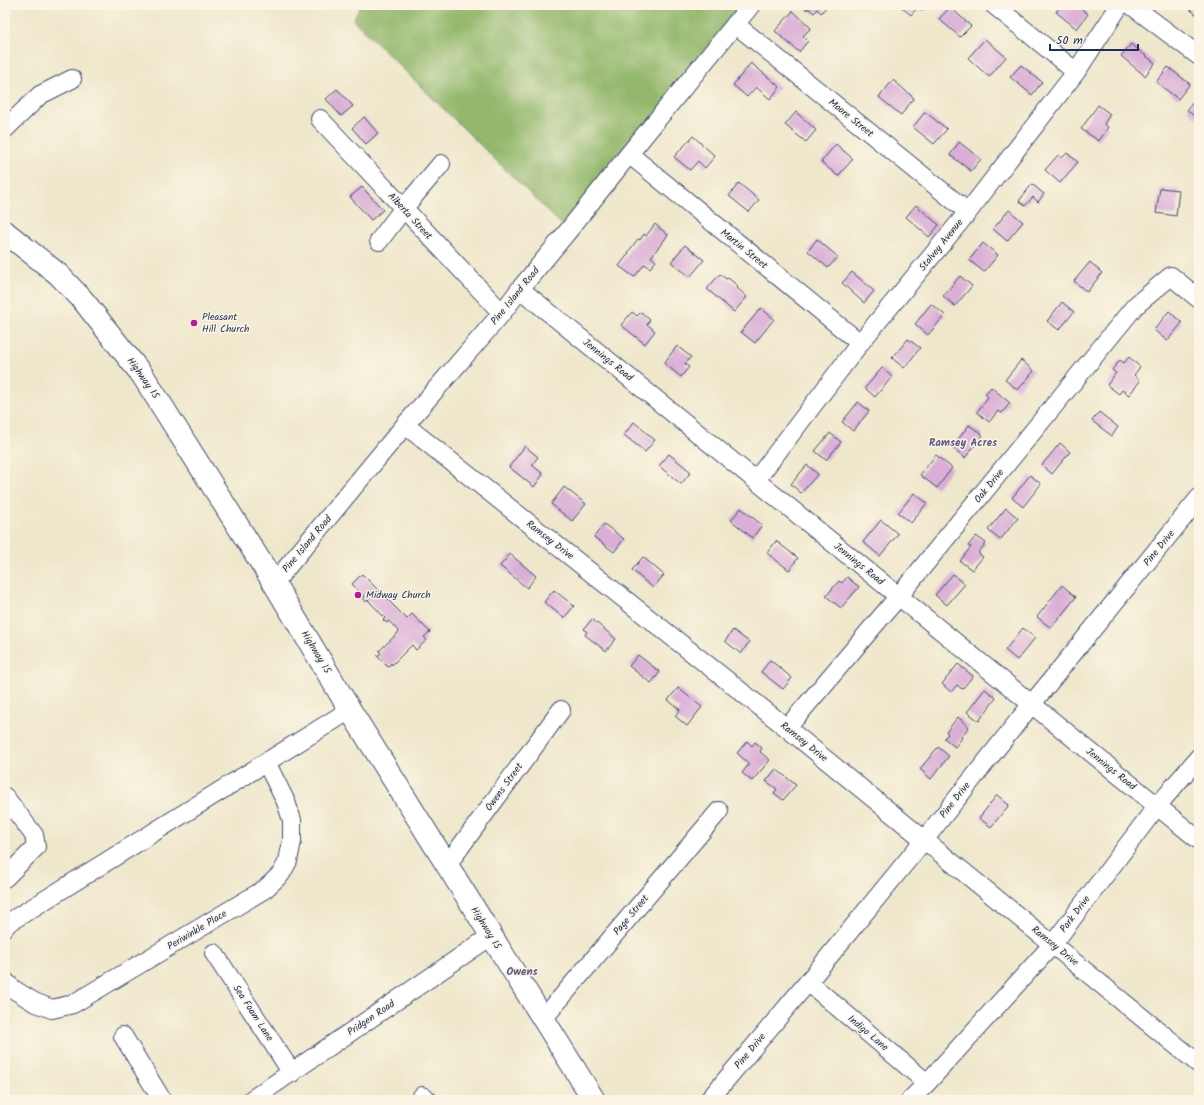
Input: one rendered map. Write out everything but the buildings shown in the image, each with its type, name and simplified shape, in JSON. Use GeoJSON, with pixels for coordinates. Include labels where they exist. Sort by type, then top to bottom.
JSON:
{"type":"FeatureCollection","features":[{"type":"Feature","properties":{"kind":"main road","name":"Highway 15"},"geometry":{"type":"LineString","coordinates":[[5,232],[58,274],[82,299],[143,376],[274,583],[350,710],[594,1100]]}},
{"type":"Feature","properties":{"kind":"street","name":"Pine Island Road"},"geometry":{"type":"LineString","coordinates":[[274,583],[405,425],[502,313],[751,5]]}},
{"type":"Feature","properties":{"kind":"street"},"geometry":{"type":"LineString","coordinates":[[994,5],[1076,72]]}},
{"type":"Feature","properties":{"kind":"street","name":"Stalvey Avenue"},"geometry":{"type":"LineString","coordinates":[[756,480],[860,343],[968,212],[1076,72],[1120,5]]}},
{"type":"Feature","properties":{"kind":"street"},"geometry":{"type":"LineString","coordinates":[[1131,5],[1199,56]]}},
{"type":"Feature","properties":{"kind":"street","name":"Moore Street"},"geometry":{"type":"LineString","coordinates":[[735,24],[968,212]]}},
{"type":"Feature","properties":{"kind":"street"},"geometry":{"type":"LineString","coordinates":[[5,129],[40,95],[72,79]]}},
{"type":"Feature","properties":{"kind":"street","name":"Alberta Street"},"geometry":{"type":"LineString","coordinates":[[320,119],[502,313]]}},
{"type":"Feature","properties":{"kind":"street","name":"Martin Street"},"geometry":{"type":"LineString","coordinates":[[629,154],[860,343]]}},
{"type":"Feature","properties":{"kind":"street"},"geometry":{"type":"LineString","coordinates":[[379,241],[403,209],[442,164]]}},
{"type":"Feature","properties":{"kind":"street","name":"Oak Drive"},"geometry":{"type":"LineString","coordinates":[[787,728],[899,596],[1135,306],[1171,276],[1199,299]]}},
{"type":"Feature","properties":{"kind":"street","name":"Jennings Road"},"geometry":{"type":"LineString","coordinates":[[520,289],[1199,840]]}},
{"type":"Feature","properties":{"kind":"street","name":"Ramsey Drive"},"geometry":{"type":"LineString","coordinates":[[405,425],[787,728],[1199,1064]]}},
{"type":"Feature","properties":{"kind":"street","name":"Pine Drive"},"geometry":{"type":"LineString","coordinates":[[709,1100],[924,840],[1031,705],[1199,498]]}},
{"type":"Feature","properties":{"kind":"street"},"geometry":{"type":"LineString","coordinates":[[5,927],[8,923],[350,710]]}},
{"type":"Feature","properties":{"kind":"street","name":"Owens Street"},"geometry":{"type":"LineString","coordinates":[[447,864],[561,710]]}},
{"type":"Feature","properties":{"kind":"street","name":"Park Drive"},"geometry":{"type":"LineString","coordinates":[[910,1100],[928,1083],[1052,944],[1157,806],[1199,756]]}},
{"type":"Feature","properties":{"kind":"street","name":"Periwinkle Place"},"geometry":{"type":"LineString","coordinates":[[5,981],[13,989],[34,1002],[52,1009],[73,1004],[265,889],[280,874],[288,861],[292,842],[292,820],[286,802],[266,762]]}},
{"type":"Feature","properties":{"kind":"street"},"geometry":{"type":"LineString","coordinates":[[5,797],[34,835],[36,847],[5,878]]}},
{"type":"Feature","properties":{"kind":"street","name":"Page Street"},"geometry":{"type":"LineString","coordinates":[[543,1019],[719,811]]}},
{"type":"Feature","properties":{"kind":"street","name":"Pridgen Road"},"geometry":{"type":"LineString","coordinates":[[251,1100],[491,936]]}},
{"type":"Feature","properties":{"kind":"street","name":"Sea Foam Lane"},"geometry":{"type":"LineString","coordinates":[[214,953],[292,1073]]}},
{"type":"Feature","properties":{"kind":"street","name":"Indigo Lane"},"geometry":{"type":"LineString","coordinates":[[808,982],[928,1083]]}},
{"type":"Feature","properties":{"kind":"street"},"geometry":{"type":"LineString","coordinates":[[123,1036],[162,1100]]}},
{"type":"Feature","properties":{"kind":"green space"},"geometry":{"type":"Polygon","coordinates":[[[361,5],[751,5],[568,231],[353,20],[361,5]]]}},
{"type":"Feature","properties":{"kind":"place","name":"Pleasant Hill Church"},"geometry":{"type":"Point","coordinates":[194,323]}},
{"type":"Feature","properties":{"kind":"place","name":"Midway Church"},"geometry":{"type":"Point","coordinates":[358,595]}},
{"type":"Feature","properties":{"kind":"district","name":"Ramsey Acres"},"geometry":{"type":"Point","coordinates":[963,443]}},
{"type":"Feature","properties":{"kind":"district","name":"Owens"},"geometry":{"type":"Point","coordinates":[522,972]}}]}
